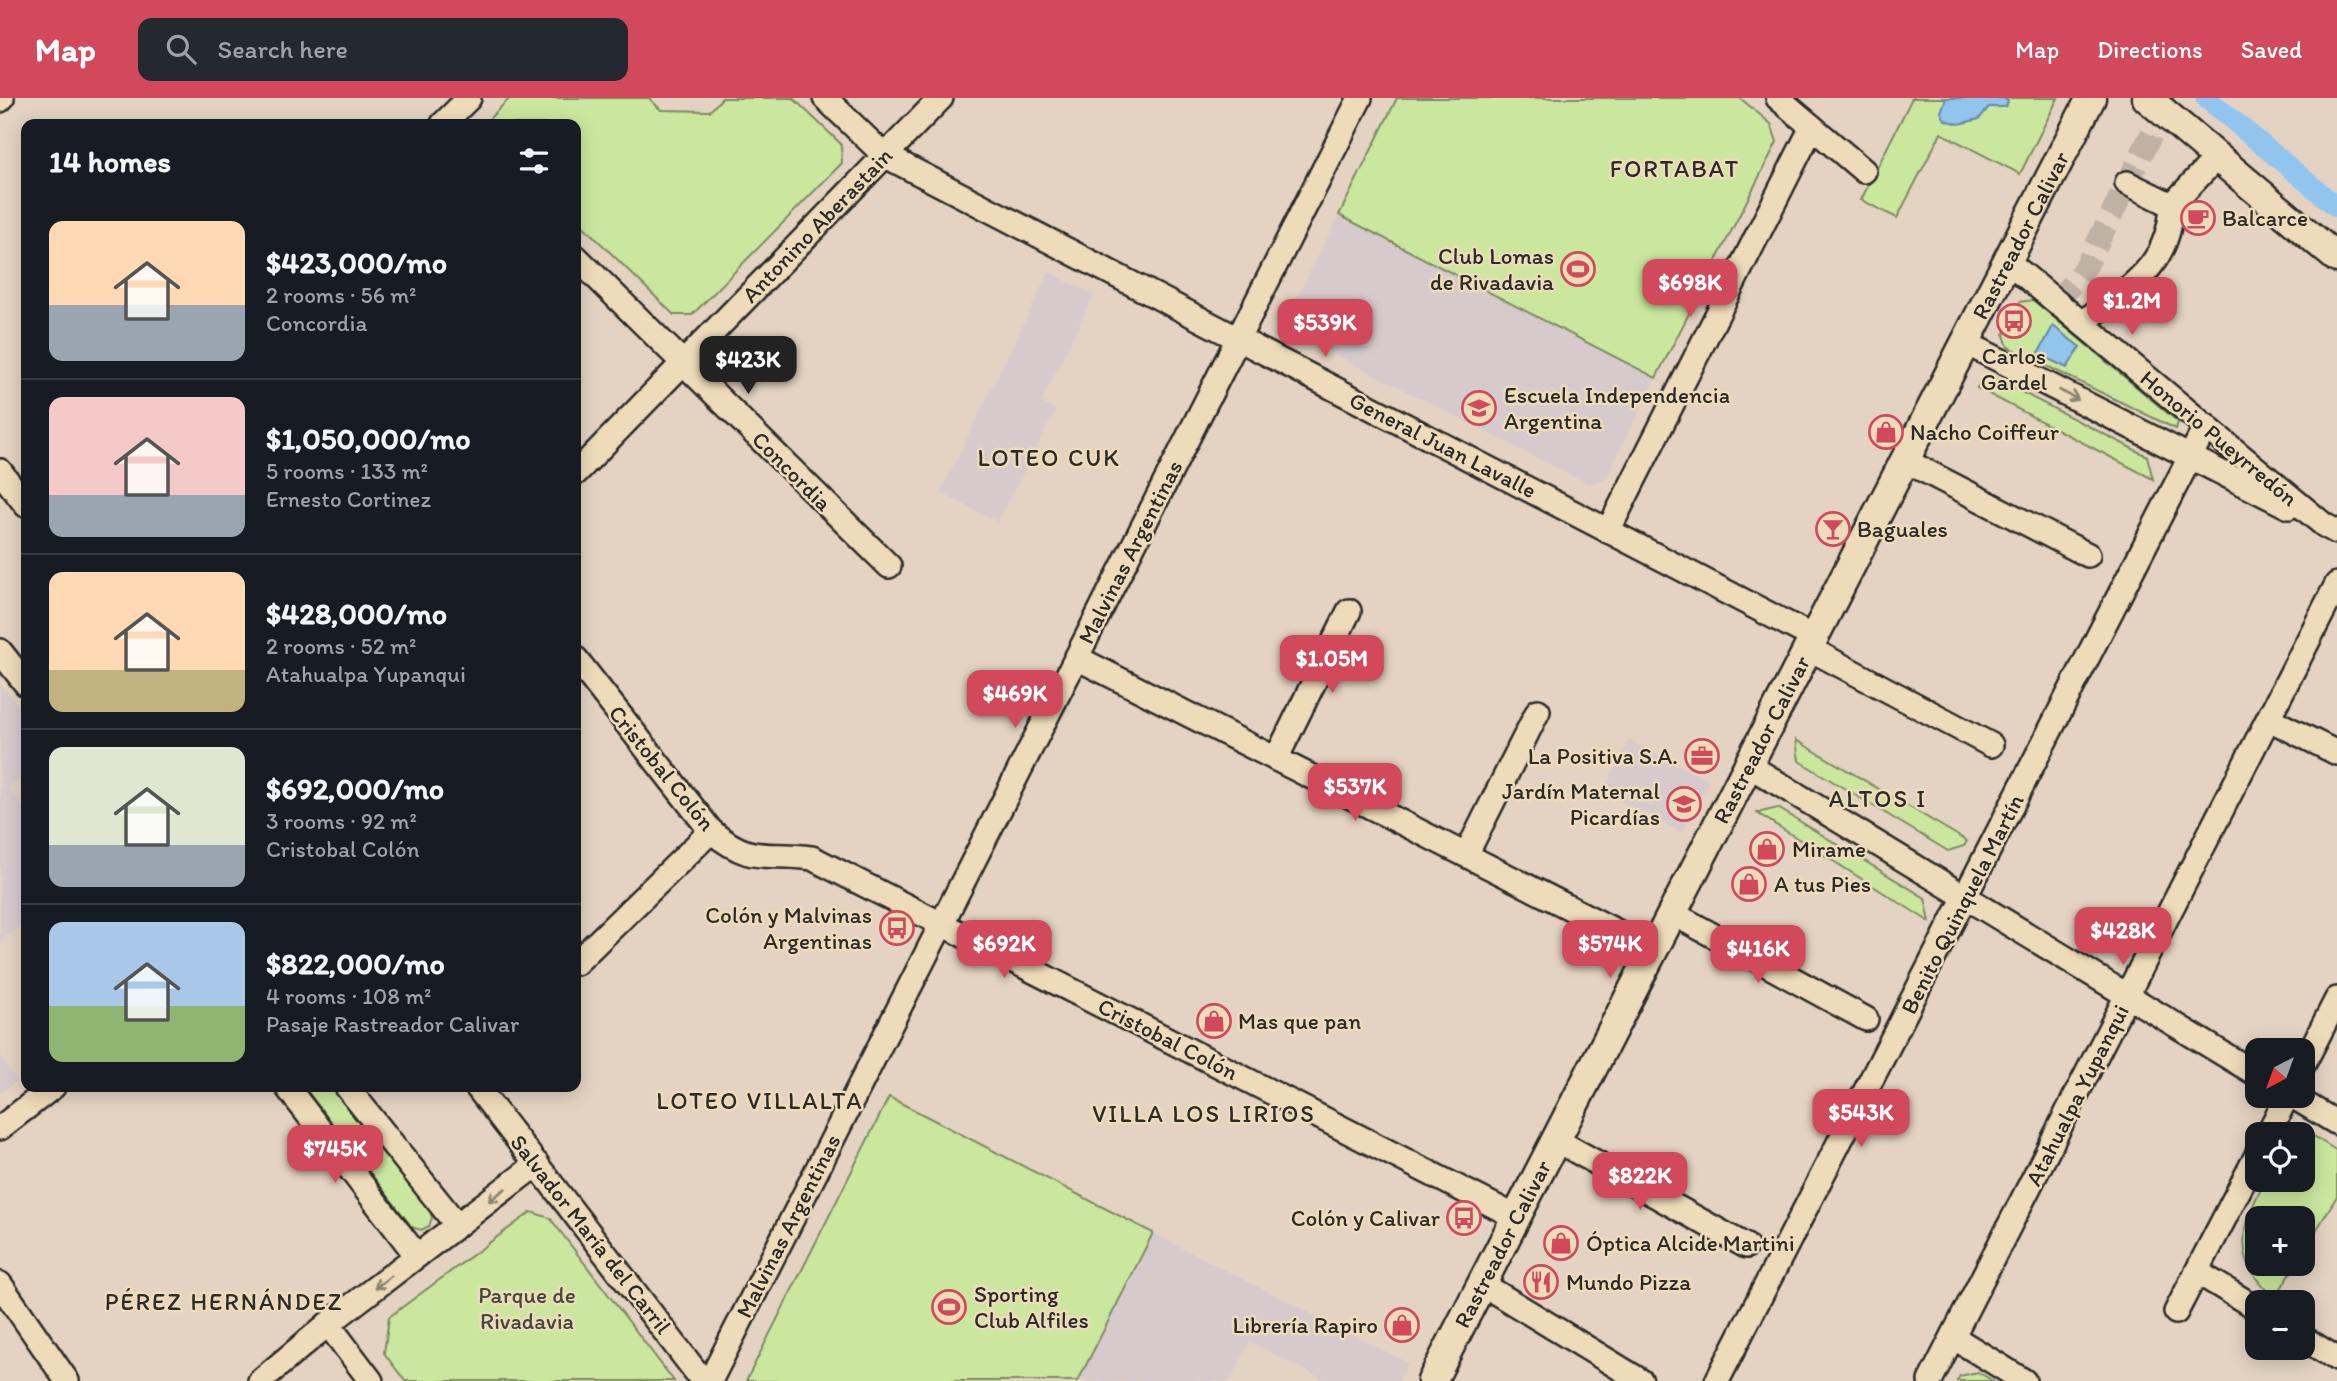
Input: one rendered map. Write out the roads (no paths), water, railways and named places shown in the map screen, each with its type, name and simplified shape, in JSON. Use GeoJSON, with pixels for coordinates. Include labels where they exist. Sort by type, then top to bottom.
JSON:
{"type":"FeatureCollection","features":[{"type":"Feature","properties":{"kind":"main road","name":"Rastreador Calivar"},"geometry":{"type":"LineString","coordinates":[[1432,1381],[2091,98]]}},
{"type":"Feature","properties":{"kind":"main road"},"geometry":{"type":"LineString","coordinates":[[2147,98],[2337,258]]}},
{"type":"Feature","properties":{"kind":"street"},"geometry":{"type":"LineString","coordinates":[[448,119],[469,98]]}},
{"type":"Feature","properties":{"kind":"street","name":"General Juan Lavalle"},"geometry":{"type":"LineString","coordinates":[[825,98],[884,155],[1608,531],[1991,745]]}},
{"type":"Feature","properties":{"kind":"street","name":"Antonino Aberastain"},"geometry":{"type":"LineString","coordinates":[[581,468],[941,98]]}},
{"type":"Feature","properties":{"kind":"street","name":"Malvinas Argentinas"},"geometry":{"type":"LineString","coordinates":[[710,1381],[1360,98]]}},
{"type":"Feature","properties":{"kind":"street"},"geometry":{"type":"LineString","coordinates":[[1778,98],[1864,171]]}},
{"type":"Feature","properties":{"kind":"street"},"geometry":{"type":"LineString","coordinates":[[1608,531],[1812,127]]}},
{"type":"Feature","properties":{"kind":"street"},"geometry":{"type":"LineString","coordinates":[[2082,323],[2151,270],[2171,228],[2172,205],[2217,156]]}},
{"type":"Feature","properties":{"kind":"street"},"geometry":{"type":"LineString","coordinates":[[2127,183],[2172,205]]}},
{"type":"Feature","properties":{"kind":"street","name":"Honorio Pueyrredón"},"geometry":{"type":"LineString","coordinates":[[2006,260],[2330,528]]}},
{"type":"Feature","properties":{"kind":"street","name":"Concordia"},"geometry":{"type":"LineString","coordinates":[[581,262],[889,566]]}},
{"type":"Feature","properties":{"kind":"street"},"geometry":{"type":"LineString","coordinates":[[1964,342],[2330,528]]}},
{"type":"Feature","properties":{"kind":"street","name":"Benito Quinquela Martín"},"geometry":{"type":"LineString","coordinates":[[1717,1381],[2206,426]]}},
{"type":"Feature","properties":{"kind":"street"},"geometry":{"type":"LineString","coordinates":[[1904,460],[2088,555]]}},
{"type":"Feature","properties":{"kind":"street"},"geometry":{"type":"LineString","coordinates":[[0,471],[21,498]]}},
{"type":"Feature","properties":{"kind":"street","name":"Atahualpa Yupanqui"},"geometry":{"type":"LineString","coordinates":[[1930,1381],[2129,996],[2337,584]]}},
{"type":"Feature","properties":{"kind":"street"},"geometry":{"type":"LineString","coordinates":[[1276,759],[1349,611]]}},
{"type":"Feature","properties":{"kind":"street"},"geometry":{"type":"LineString","coordinates":[[0,651],[21,678]]}},
{"type":"Feature","properties":{"kind":"street"},"geometry":{"type":"LineString","coordinates":[[1077,658],[1653,950]]}},
{"type":"Feature","properties":{"kind":"street","name":"Cristobal Colón"},"geometry":{"type":"LineString","coordinates":[[581,665],[711,831],[735,849],[753,857],[812,858],[1516,1217]]}},
{"type":"Feature","properties":{"kind":"street"},"geometry":{"type":"LineString","coordinates":[[1466,855],[1538,711]]}},
{"type":"Feature","properties":{"kind":"street"},"geometry":{"type":"LineString","coordinates":[[2269,719],[2337,753]]}},
{"type":"Feature","properties":{"kind":"street"},"geometry":{"type":"LineString","coordinates":[[1748,765],[2245,1067]]}},
{"type":"Feature","properties":{"kind":"street"},"geometry":{"type":"LineString","coordinates":[[581,958],[711,831]]}},
{"type":"Feature","properties":{"kind":"street"},"geometry":{"type":"LineString","coordinates":[[1672,913],[1866,1019]]}},
{"type":"Feature","properties":{"kind":"street"},"geometry":{"type":"LineString","coordinates":[[2315,1042],[2337,999]]}},
{"type":"Feature","properties":{"kind":"street"},"geometry":{"type":"LineString","coordinates":[[0,1128],[47,1092]]}},
{"type":"Feature","properties":{"kind":"street"},"geometry":{"type":"LineString","coordinates":[[291,1092],[417,1256]]}},
{"type":"Feature","properties":{"kind":"street"},"geometry":{"type":"LineString","coordinates":[[351,1092],[457,1226]]}},
{"type":"Feature","properties":{"kind":"street","name":"Salvador María del Carril"},"geometry":{"type":"LineString","coordinates":[[481,1092],[704,1381]]}},
{"type":"Feature","properties":{"kind":"street"},"geometry":{"type":"LineString","coordinates":[[2310,1108],[2337,1123]]}},
{"type":"Feature","properties":{"kind":"street"},"geometry":{"type":"LineString","coordinates":[[1556,1140],[1746,1246]]}},
{"type":"Feature","properties":{"kind":"street"},"geometry":{"type":"LineString","coordinates":[[260,1381],[328,1324],[537,1164]]}},
{"type":"Feature","properties":{"kind":"street"},"geometry":{"type":"LineString","coordinates":[[2176,1312],[2245,1178]]}},
{"type":"Feature","properties":{"kind":"street"},"geometry":{"type":"LineString","coordinates":[[2197,1272],[2245,1301]]}},
{"type":"Feature","properties":{"kind":"street"},"geometry":{"type":"LineString","coordinates":[[0,1284],[67,1381]]}},
{"type":"Feature","properties":{"kind":"street"},"geometry":{"type":"LineString","coordinates":[[1482,1284],[1641,1381]]}},
{"type":"Feature","properties":{"kind":"street"},"geometry":{"type":"LineString","coordinates":[[328,1324],[372,1381]]}},
{"type":"Feature","properties":{"kind":"street"},"geometry":{"type":"LineString","coordinates":[[1952,1337],[2024,1381]]}},
{"type":"Feature","properties":{"kind":"street"},"geometry":{"type":"LineString","coordinates":[[2315,1345],[2337,1359]]}},
{"type":"Feature","properties":{"kind":"water"},"geometry":{"type":"Polygon","coordinates":[[[1946,98],[2003,98],[2008,101],[2006,107],[1989,107],[1979,119],[1959,124],[1945,120],[1941,112],[1946,98]]]}},
{"type":"Feature","properties":{"kind":"water"},"geometry":{"type":"Polygon","coordinates":[[[2053,326],[2080,347],[2067,368],[2038,354],[2053,326]]]}},
{"type":"Feature","properties":{"kind":"waterway"},"geometry":{"type":"LineString","coordinates":[[2206,98],[2337,207]]}},
{"type":"Feature","properties":{"kind":"tunnel"},"geometry":{"type":"LineString","coordinates":[[2057,302],[2086,266],[2163,111]]}},
{"type":"Feature","properties":{"kind":"place","name":"Balcarce"},"geometry":{"type":"Point","coordinates":[2198,218]}},
{"type":"Feature","properties":{"kind":"place","name":"Club Lomas de Rivadavia"},"geometry":{"type":"Point","coordinates":[1578,269]}},
{"type":"Feature","properties":{"kind":"place","name":"Carlos Gardel"},"geometry":{"type":"Point","coordinates":[2014,321]}},
{"type":"Feature","properties":{"kind":"place","name":"Escuela Independencia Argentina"},"geometry":{"type":"Point","coordinates":[1479,408]}},
{"type":"Feature","properties":{"kind":"place","name":"Nacho Coiffeur"},"geometry":{"type":"Point","coordinates":[1886,432]}},
{"type":"Feature","properties":{"kind":"place","name":"Baguales"},"geometry":{"type":"Point","coordinates":[1833,529]}},
{"type":"Feature","properties":{"kind":"place","name":"La Positiva S.A."},"geometry":{"type":"Point","coordinates":[1702,756]}},
{"type":"Feature","properties":{"kind":"place","name":"Jardín Maternal Picardías"},"geometry":{"type":"Point","coordinates":[1684,804]}},
{"type":"Feature","properties":{"kind":"place","name":"Mirame"},"geometry":{"type":"Point","coordinates":[1767,849]}},
{"type":"Feature","properties":{"kind":"place","name":"A tus Pies"},"geometry":{"type":"Point","coordinates":[1749,884]}},
{"type":"Feature","properties":{"kind":"place","name":"Colón y Malvinas Argentinas"},"geometry":{"type":"Point","coordinates":[897,928]}},
{"type":"Feature","properties":{"kind":"place","name":"Mas que pan"},"geometry":{"type":"Point","coordinates":[1214,1021]}},
{"type":"Feature","properties":{"kind":"place","name":"Colón y Calivar"},"geometry":{"type":"Point","coordinates":[1464,1218]}},
{"type":"Feature","properties":{"kind":"place","name":"Óptica Alcide Martini"},"geometry":{"type":"Point","coordinates":[1561,1243]}},
{"type":"Feature","properties":{"kind":"place","name":"Mundo Pizza"},"geometry":{"type":"Point","coordinates":[1541,1282]}},
{"type":"Feature","properties":{"kind":"place","name":"Sporting Club Alfiles"},"geometry":{"type":"Point","coordinates":[949,1307]}},
{"type":"Feature","properties":{"kind":"place","name":"Librería Rapiro"},"geometry":{"type":"Point","coordinates":[1402,1325]}},
{"type":"Feature","properties":{"kind":"district","name":"FORTABAT"},"geometry":{"type":"Point","coordinates":[1675,168]}},
{"type":"Feature","properties":{"kind":"district","name":"LOTEO CUK"},"geometry":{"type":"Point","coordinates":[1049,457]}},
{"type":"Feature","properties":{"kind":"district","name":"ALTOS I"},"geometry":{"type":"Point","coordinates":[1878,798]}},
{"type":"Feature","properties":{"kind":"district","name":"LOTEO VILLALTA"},"geometry":{"type":"Point","coordinates":[760,1100]}},
{"type":"Feature","properties":{"kind":"district","name":"VILLA LOS LIRIOS"},"geometry":{"type":"Point","coordinates":[1204,1113]}},
{"type":"Feature","properties":{"kind":"district","name":"PÉREZ HERNÁNDEZ"},"geometry":{"type":"Point","coordinates":[224,1301]}},
{"type":"Feature","properties":{"kind":"park label","name":"Parque de Rivadavia"},"geometry":{"type":"Point","coordinates":[527,1308]}}]}
